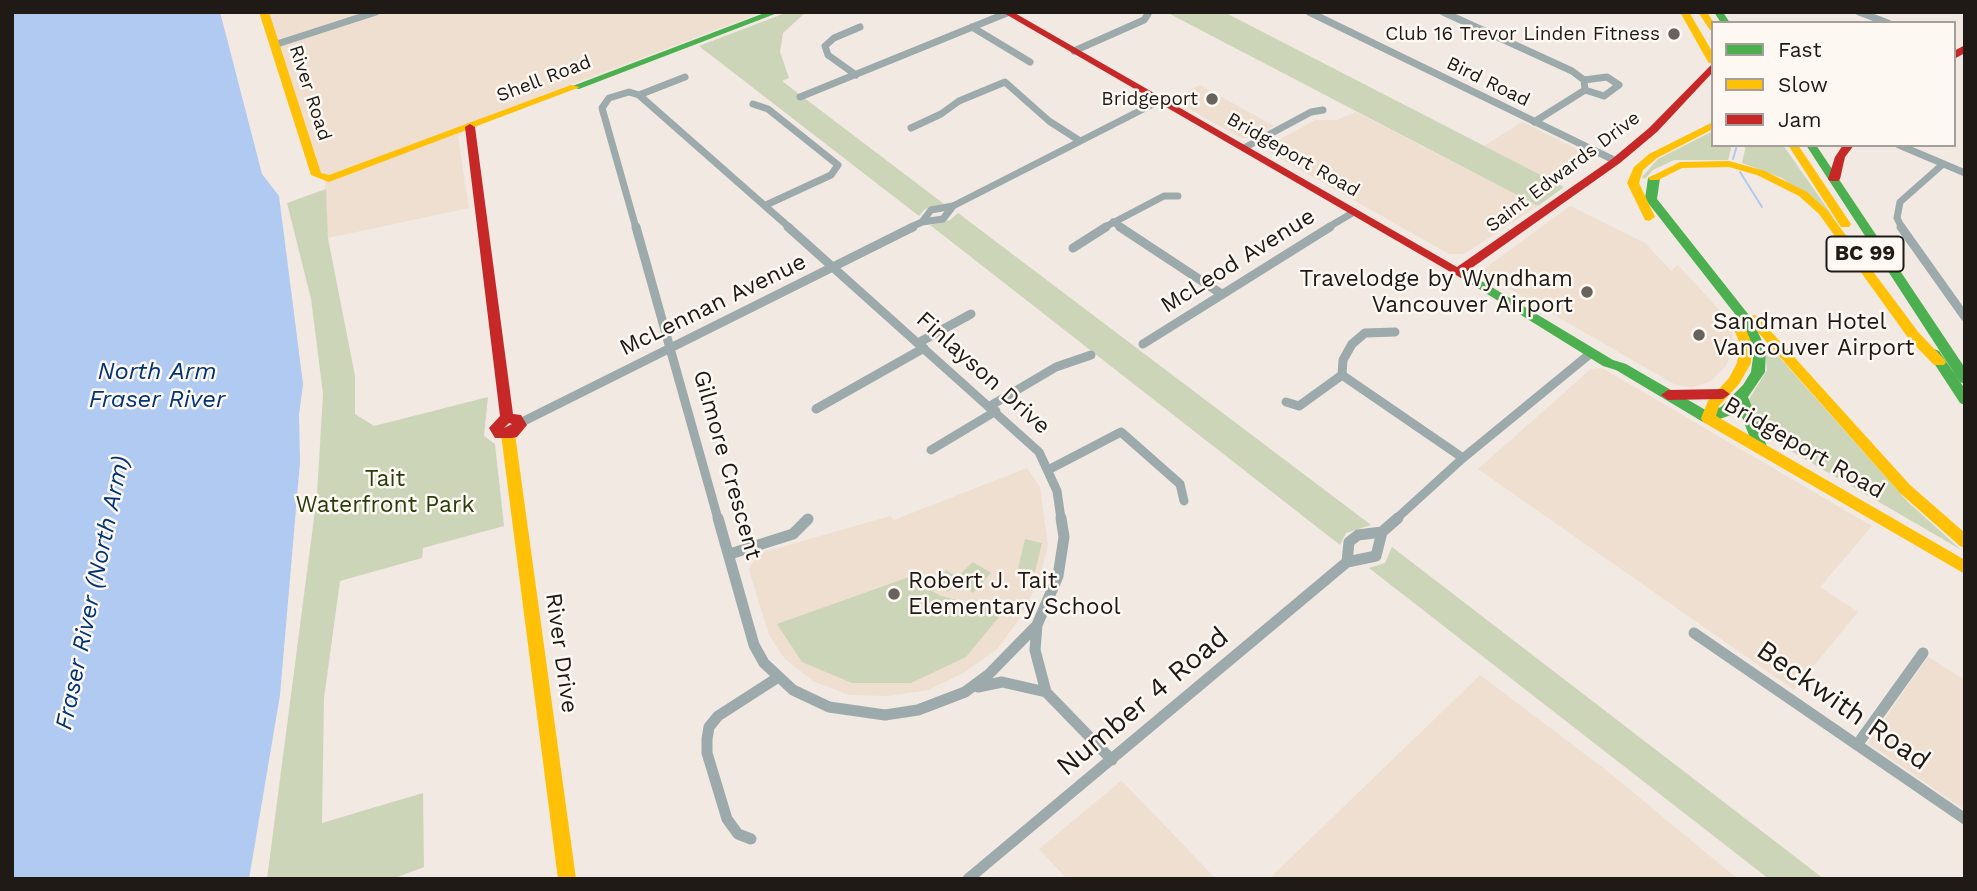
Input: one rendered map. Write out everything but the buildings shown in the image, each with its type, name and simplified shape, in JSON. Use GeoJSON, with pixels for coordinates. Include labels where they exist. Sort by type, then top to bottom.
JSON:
{"type":"FeatureCollection","features":[{"type":"Feature","properties":{"kind":"main road","name":"River Road"},"geometry":{"type":"LineString","coordinates":[[264,12],[316,175],[325,179]]}},
{"type":"Feature","properties":{"kind":"main road","name":"Shell Road"},"geometry":{"type":"LineString","coordinates":[[325,179],[345,176],[776,12]]}},
{"type":"Feature","properties":{"kind":"main road","name":"Bridgeport Road"},"geometry":{"type":"LineString","coordinates":[[1007,12],[1965,568]]}},
{"type":"Feature","properties":{"kind":"main road","name":"Saint Edwards Drive"},"geometry":{"type":"LineString","coordinates":[[1684,12],[1711,60]]}},
{"type":"Feature","properties":{"kind":"main road"},"geometry":{"type":"LineString","coordinates":[[1702,12],[1720,18]]}},
{"type":"Feature","properties":{"kind":"main road","name":"Saint Edwards Drive"},"geometry":{"type":"LineString","coordinates":[[1458,272],[1616,161],[1653,130],[1711,66]]}},
{"type":"Feature","properties":{"kind":"main road"},"geometry":{"type":"LineString","coordinates":[[1708,418],[1713,404],[1744,363],[1746,353],[1743,334],[1730,310],[1649,217],[1640,203],[1633,183],[1638,169],[1648,159],[1711,126]]}},
{"type":"Feature","properties":{"kind":"main road"},"geometry":{"type":"LineString","coordinates":[[470,127],[513,420]]}},
{"type":"Feature","properties":{"kind":"main road","name":"BC 99"},"geometry":{"type":"LineString","coordinates":[[1794,147],[1965,400]]}},
{"type":"Feature","properties":{"kind":"main road","name":"BC 99"},"geometry":{"type":"LineString","coordinates":[[1812,147],[1965,379]]}},
{"type":"Feature","properties":{"kind":"main road"},"geometry":{"type":"LineString","coordinates":[[1834,180],[1839,157],[1847,147]]}},
{"type":"Feature","properties":{"kind":"main road"},"geometry":{"type":"LineString","coordinates":[[1939,362],[1914,336],[1823,212],[1803,194],[1761,173],[1729,164],[1686,164],[1665,170],[1652,181],[1651,199],[1722,287],[1905,489],[1965,542]]}},
{"type":"Feature","properties":{"kind":"main road"},"geometry":{"type":"LineString","coordinates":[[1708,418],[1726,411],[1741,397],[1758,372],[1760,350],[1754,332],[1722,287]]}},
{"type":"Feature","properties":{"kind":"main road","name":"Bridgeport Road"},"geometry":{"type":"LineString","coordinates":[[1560,331],[1574,335],[1614,358],[1621,367]]}},
{"type":"Feature","properties":{"kind":"main road"},"geometry":{"type":"LineString","coordinates":[[1939,337],[1965,364]]}},
{"type":"Feature","properties":{"kind":"main road"},"geometry":{"type":"LineString","coordinates":[[1668,395],[1723,394]]}},
{"type":"Feature","properties":{"kind":"main road"},"geometry":{"type":"LineString","coordinates":[[1741,397],[1761,449]]}},
{"type":"Feature","properties":{"kind":"main road","name":"River Drive"},"geometry":{"type":"LineString","coordinates":[[513,420],[516,431],[508,434],[568,879]]}},
{"type":"Feature","properties":{"kind":"street"},"geometry":{"type":"LineString","coordinates":[[274,45],[376,12]]}},
{"type":"Feature","properties":{"kind":"street"},"geometry":{"type":"LineString","coordinates":[[800,97],[1007,12]]}},
{"type":"Feature","properties":{"kind":"street","name":"Bird Road"},"geometry":{"type":"LineString","coordinates":[[1309,12],[1616,161]]}},
{"type":"Feature","properties":{"kind":"street"},"geometry":{"type":"LineString","coordinates":[[1443,12],[1563,66],[1584,80],[1607,77],[1619,85],[1604,96],[1585,90],[1534,122]]}},
{"type":"Feature","properties":{"kind":"street"},"geometry":{"type":"LineString","coordinates":[[1859,12],[1883,21]]}},
{"type":"Feature","properties":{"kind":"street"},"geometry":{"type":"LineString","coordinates":[[1074,51],[1144,20],[1148,14]]}},
{"type":"Feature","properties":{"kind":"street"},"geometry":{"type":"LineString","coordinates":[[856,75],[828,55],[825,46],[834,38],[860,27]]}},
{"type":"Feature","properties":{"kind":"street"},"geometry":{"type":"LineString","coordinates":[[972,27],[1030,62]]}},
{"type":"Feature","properties":{"kind":"street"},"geometry":{"type":"LineString","coordinates":[[639,95],[685,77]]}},
{"type":"Feature","properties":{"kind":"street"},"geometry":{"type":"LineString","coordinates":[[1584,80],[1585,90]]}},
{"type":"Feature","properties":{"kind":"street"},"geometry":{"type":"LineString","coordinates":[[911,128],[941,114],[959,101],[1005,82],[1049,121],[1080,141]]}},
{"type":"Feature","properties":{"kind":"street","name":"Gilmore Crescent"},"geometry":{"type":"LineString","coordinates":[[639,95],[622,93],[609,99],[602,108],[754,645],[777,678],[809,699],[858,713],[885,715],[918,710],[965,692],[1002,682],[1046,692]]}},
{"type":"Feature","properties":{"kind":"street","name":"Finlayson Drive"},"geometry":{"type":"LineString","coordinates":[[639,95],[993,409],[1032,445],[1050,469],[1065,537],[1058,576],[1037,625],[1035,650],[1046,692],[1112,760]]}},
{"type":"Feature","properties":{"kind":"street","name":"McLennan Avenue"},"geometry":{"type":"LineString","coordinates":[[513,420],[671,347],[922,222],[943,219],[953,206],[1159,101]]}},
{"type":"Feature","properties":{"kind":"street"},"geometry":{"type":"LineString","coordinates":[[753,104],[768,109],[838,164],[837,170],[831,175],[766,205]]}},
{"type":"Feature","properties":{"kind":"street"},"geometry":{"type":"LineString","coordinates":[[1244,148],[1311,111],[1323,110]]}},
{"type":"Feature","properties":{"kind":"street"},"geometry":{"type":"LineString","coordinates":[[1904,147],[1965,173]]}},
{"type":"Feature","properties":{"kind":"street"},"geometry":{"type":"LineString","coordinates":[[1943,164],[1900,202],[1896,218],[1965,317]]}},
{"type":"Feature","properties":{"kind":"street"},"geometry":{"type":"LineString","coordinates":[[1073,248],[1113,222],[1164,195],[1178,196]]}},
{"type":"Feature","properties":{"kind":"street","name":"McLeod Avenue"},"geometry":{"type":"LineString","coordinates":[[1143,344],[1220,293],[1354,212]]}},
{"type":"Feature","properties":{"kind":"street"},"geometry":{"type":"LineString","coordinates":[[1113,222],[1220,293]]}},
{"type":"Feature","properties":{"kind":"street"},"geometry":{"type":"LineString","coordinates":[[816,409],[971,314]]}},
{"type":"Feature","properties":{"kind":"street"},"geometry":{"type":"LineString","coordinates":[[1342,375],[1343,360],[1352,344],[1365,333],[1395,332]]}},
{"type":"Feature","properties":{"kind":"street","name":"Number 4 Road"},"geometry":{"type":"LineString","coordinates":[[1347,562],[1349,542],[1357,536],[1382,532],[1463,458],[1591,353]]}},
{"type":"Feature","properties":{"kind":"street"},"geometry":{"type":"LineString","coordinates":[[931,450],[1056,367],[1091,355]]}},
{"type":"Feature","properties":{"kind":"street"},"geometry":{"type":"LineString","coordinates":[[1286,402],[1299,406],[1342,375]]}},
{"type":"Feature","properties":{"kind":"street"},"geometry":{"type":"LineString","coordinates":[[1342,375],[1463,458]]}},
{"type":"Feature","properties":{"kind":"street"},"geometry":{"type":"LineString","coordinates":[[1050,469],[1121,432],[1180,484],[1184,500]]}},
{"type":"Feature","properties":{"kind":"street"},"geometry":{"type":"LineString","coordinates":[[730,554],[793,534],[808,519]]}},
{"type":"Feature","properties":{"kind":"street","name":"Number 4 Road"},"geometry":{"type":"LineString","coordinates":[[968,879],[1347,562],[1376,556],[1382,532]]}},
{"type":"Feature","properties":{"kind":"street","name":"Gilmore Crescent"},"geometry":{"type":"LineString","coordinates":[[965,692],[988,676],[1037,625]]}},
{"type":"Feature","properties":{"kind":"street","name":"Beckwith Road"},"geometry":{"type":"LineString","coordinates":[[1694,633],[1965,819]]}},
{"type":"Feature","properties":{"kind":"street"},"geometry":{"type":"LineString","coordinates":[[1857,745],[1923,653]]}},
{"type":"Feature","properties":{"kind":"street"},"geometry":{"type":"LineString","coordinates":[[751,839],[738,834],[727,818],[707,753],[707,738],[709,727],[718,716],[777,678]]}},
{"type":"Feature","properties":{"kind":"shaded area"},"geometry":{"type":"Polygon","coordinates":[[[264,12],[763,12],[475,121],[458,137],[469,208],[328,238],[325,179],[320,178],[264,12]]]}},
{"type":"Feature","properties":{"kind":"shaded area"},"geometry":{"type":"Polygon","coordinates":[[[1200,85],[1274,126],[1251,138],[1241,138],[1172,99],[1200,85]]]}},
{"type":"Feature","properties":{"kind":"shaded area"},"geometry":{"type":"Polygon","coordinates":[[[1356,112],[1538,206],[1464,254],[1449,254],[1267,151],[1266,147],[1315,120],[1337,120],[1356,112]]]}},
{"type":"Feature","properties":{"kind":"shaded area"},"geometry":{"type":"Polygon","coordinates":[[[1522,122],[1589,155],[1550,180],[1484,146],[1522,122]]]}},
{"type":"Feature","properties":{"kind":"shaded area"},"geometry":{"type":"Polygon","coordinates":[[[1570,206],[1645,243],[1671,271],[1678,265],[1723,314],[1729,323],[1735,345],[1726,366],[1711,381],[1692,388],[1674,384],[1480,272],[1570,206]]]}},
{"type":"Feature","properties":{"kind":"shaded area"},"geometry":{"type":"Polygon","coordinates":[[[1602,368],[1872,526],[1820,587],[1858,612],[1794,690],[1478,469],[1591,369],[1602,368]]]}},
{"type":"Feature","properties":{"kind":"shaded area","name":"Robert J. Tait Elementary School"},"geometry":{"type":"Polygon","coordinates":[[[1027,468],[1040,487],[1048,546],[1039,580],[1018,621],[998,648],[965,672],[928,690],[888,696],[849,695],[813,681],[785,659],[769,635],[749,570],[757,554],[890,516],[894,520],[1027,468]]]}},
{"type":"Feature","properties":{"kind":"shaded area"},"geometry":{"type":"Polygon","coordinates":[[[1928,657],[1965,680],[1965,810],[1868,743],[1928,657]]]}},
{"type":"Feature","properties":{"kind":"shaded area"},"geometry":{"type":"Polygon","coordinates":[[[1480,675],[1606,770],[1738,879],[1269,879],[1480,675]]]}},
{"type":"Feature","properties":{"kind":"shaded area"},"geometry":{"type":"Polygon","coordinates":[[[1122,780],[1216,879],[1067,879],[1039,849],[1122,780]]]}},
{"type":"Feature","properties":{"kind":"green space"},"geometry":{"type":"Polygon","coordinates":[[[788,12],[806,12],[783,33],[780,52],[789,78],[782,81],[944,204],[925,209],[919,216],[699,46],[788,12]]]}},
{"type":"Feature","properties":{"kind":"green space"},"geometry":{"type":"Polygon","coordinates":[[[1166,12],[1224,12],[1564,187],[1538,206],[1166,12]]]}},
{"type":"Feature","properties":{"kind":"green space"},"geometry":{"type":"Polygon","coordinates":[[[1711,132],[1711,147],[1731,147],[1728,160],[1674,160],[1653,170],[1645,179],[1642,177],[1658,159],[1711,132]]]}},
{"type":"Feature","properties":{"kind":"green space"},"geometry":{"type":"Polygon","coordinates":[[[1746,147],[1784,147],[1834,218],[1782,178],[1742,163],[1746,147]]]}},
{"type":"Feature","properties":{"kind":"green space","name":"Tait Waterfront Park"},"geometry":{"type":"Polygon","coordinates":[[[326,189],[328,238],[355,376],[355,414],[374,426],[488,397],[484,436],[495,444],[504,526],[423,548],[422,558],[340,581],[324,698],[322,823],[423,793],[424,867],[392,879],[267,879],[317,495],[323,394],[311,299],[287,203],[326,189]]]}},
{"type":"Feature","properties":{"kind":"green space"},"geometry":{"type":"Polygon","coordinates":[[[958,213],[1371,525],[1346,533],[1340,545],[930,225],[950,220],[958,213]]]}},
{"type":"Feature","properties":{"kind":"green space"},"geometry":{"type":"Polygon","coordinates":[[[1764,340],[1908,502],[1960,549],[1765,436],[1748,401],[1767,370],[1764,340]]]}},
{"type":"Feature","properties":{"kind":"green space"},"geometry":{"type":"Polygon","coordinates":[[[1025,539],[1042,543],[1035,572],[1018,568],[1025,539]]]}},
{"type":"Feature","properties":{"kind":"green space"},"geometry":{"type":"Polygon","coordinates":[[[1392,547],[1824,879],[1769,879],[1369,568],[1385,563],[1392,547]]]}},
{"type":"Feature","properties":{"kind":"green space"},"geometry":{"type":"Polygon","coordinates":[[[973,562],[991,573],[973,593],[958,582],[948,592],[934,582],[946,570],[957,577],[973,562]]]}},
{"type":"Feature","properties":{"kind":"green space"},"geometry":{"type":"Polygon","coordinates":[[[909,577],[941,596],[1003,612],[966,657],[911,683],[852,683],[802,662],[777,624],[909,577]]]}},
{"type":"Feature","properties":{"kind":"water","name":"North Arm Fraser River"},"geometry":{"type":"Polygon","coordinates":[[[12,12],[220,12],[262,174],[279,196],[303,384],[299,415],[300,462],[280,695],[249,879],[12,879],[12,12]]]}},
{"type":"Feature","properties":{"kind":"waterway"},"geometry":{"type":"LineString","coordinates":[[1733,159],[1736,147]]}},
{"type":"Feature","properties":{"kind":"waterway"},"geometry":{"type":"LineString","coordinates":[[1740,172],[1762,207]]}},
{"type":"Feature","properties":{"kind":"traffic: fast"},"geometry":{"type":"LineString","coordinates":[[575,87],[776,12]]}},
{"type":"Feature","properties":{"kind":"traffic: fast"},"geometry":{"type":"LineString","coordinates":[[1718,12],[1725,21]]}},
{"type":"Feature","properties":{"kind":"traffic: fast"},"geometry":{"type":"LineString","coordinates":[[1812,147],[1965,379]]}},
{"type":"Feature","properties":{"kind":"traffic: fast"},"geometry":{"type":"LineString","coordinates":[[1654,178],[1651,199],[1748,322],[1760,350],[1758,372],[1748,388],[1726,411],[1708,418]]}},
{"type":"Feature","properties":{"kind":"traffic: fast"},"geometry":{"type":"LineString","coordinates":[[1461,274],[1608,363],[1621,367],[1708,418]]}},
{"type":"Feature","properties":{"kind":"traffic: fast"},"geometry":{"type":"LineString","coordinates":[[1934,354],[1965,400]]}},
{"type":"Feature","properties":{"kind":"traffic: fast"},"geometry":{"type":"LineString","coordinates":[[1741,397],[1761,449]]}},
{"type":"Feature","properties":{"kind":"traffic: slow"},"geometry":{"type":"LineString","coordinates":[[264,12],[316,175],[329,179],[575,87]]}},
{"type":"Feature","properties":{"kind":"traffic: slow"},"geometry":{"type":"LineString","coordinates":[[1684,12],[1711,59]]}},
{"type":"Feature","properties":{"kind":"traffic: slow"},"geometry":{"type":"LineString","coordinates":[[1702,12],[1711,25]]}},
{"type":"Feature","properties":{"kind":"traffic: slow"},"geometry":{"type":"LineString","coordinates":[[1649,217],[1633,183],[1638,169],[1653,156],[1711,126]]}},
{"type":"Feature","properties":{"kind":"traffic: slow"},"geometry":{"type":"LineString","coordinates":[[1794,147],[1845,224]]}},
{"type":"Feature","properties":{"kind":"traffic: slow"},"geometry":{"type":"LineString","coordinates":[[1654,178],[1680,165],[1729,164],[1761,173],[1803,194],[1823,212],[1914,336],[1939,362]]}},
{"type":"Feature","properties":{"kind":"traffic: slow"},"geometry":{"type":"LineString","coordinates":[[1753,319],[1905,489],[1965,542]]}},
{"type":"Feature","properties":{"kind":"traffic: slow"},"geometry":{"type":"LineString","coordinates":[[1708,418],[1713,404],[1734,381],[1744,363],[1746,344],[1737,322]]}},
{"type":"Feature","properties":{"kind":"traffic: slow"},"geometry":{"type":"LineString","coordinates":[[1708,418],[1965,568]]}},
{"type":"Feature","properties":{"kind":"traffic: slow"},"geometry":{"type":"LineString","coordinates":[[508,434],[567,879]]}},
{"type":"Feature","properties":{"kind":"traffic: jam"},"geometry":{"type":"LineString","coordinates":[[1006,12],[1461,274]]}},
{"type":"Feature","properties":{"kind":"traffic: jam"},"geometry":{"type":"LineString","coordinates":[[1956,55],[1965,48]]}},
{"type":"Feature","properties":{"kind":"traffic: jam"},"geometry":{"type":"LineString","coordinates":[[1458,272],[1616,161],[1653,130],[1711,68]]}},
{"type":"Feature","properties":{"kind":"traffic: jam"},"geometry":{"type":"LineString","coordinates":[[470,127],[507,418]]}},
{"type":"Feature","properties":{"kind":"traffic: jam"},"geometry":{"type":"LineString","coordinates":[[1834,179],[1840,157],[1848,147]]}},
{"type":"Feature","properties":{"kind":"traffic: jam"},"geometry":{"type":"LineString","coordinates":[[1668,395],[1723,394]]}},
{"type":"Feature","properties":{"kind":"traffic: jam"},"geometry":{"type":"LineString","coordinates":[[506,418],[516,419],[520,425],[512,433],[500,434],[496,428],[506,418]]}},
{"type":"Feature","properties":{"kind":"place","name":"Club 16 Trevor Linden Fitness"},"geometry":{"type":"Point","coordinates":[1674,34]}},
{"type":"Feature","properties":{"kind":"place","name":"Bridgeport"},"geometry":{"type":"Point","coordinates":[1212,99]}},
{"type":"Feature","properties":{"kind":"place","name":"Travelodge by Wyndham Vancouver Airport"},"geometry":{"type":"Point","coordinates":[1587,292]}},
{"type":"Feature","properties":{"kind":"place","name":"Sandman Hotel Vancouver Airport"},"geometry":{"type":"Point","coordinates":[1699,335]}},
{"type":"Feature","properties":{"kind":"place","name":"Robert J. Tait Elementary School"},"geometry":{"type":"Point","coordinates":[894,594]}},
{"type":"Feature","properties":{"kind":"water label","name":"Fraser River (North Arm)"},"geometry":{"type":"Point","coordinates":[93,593]}}]}
